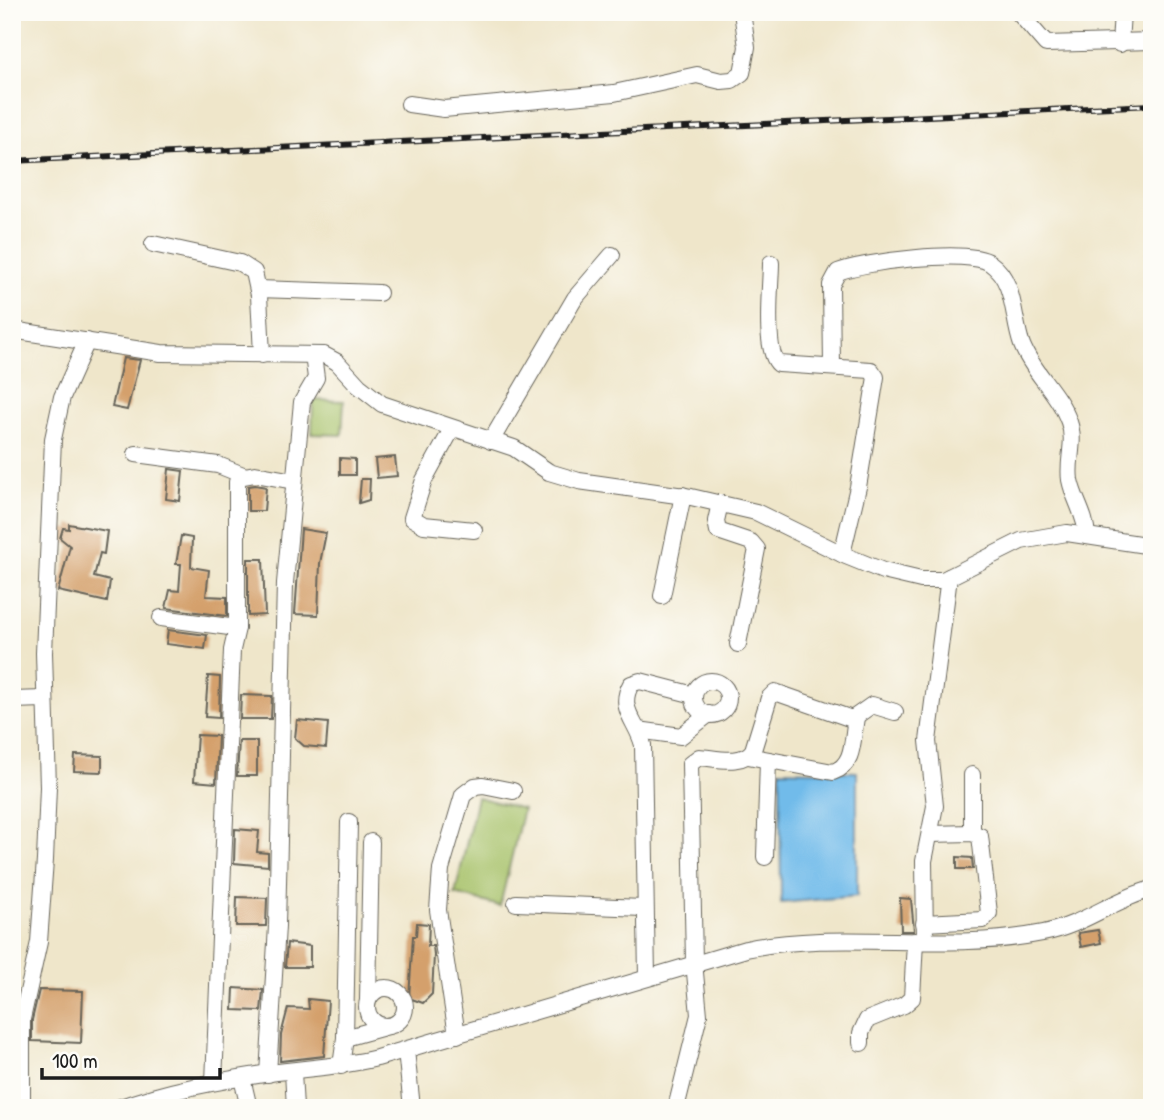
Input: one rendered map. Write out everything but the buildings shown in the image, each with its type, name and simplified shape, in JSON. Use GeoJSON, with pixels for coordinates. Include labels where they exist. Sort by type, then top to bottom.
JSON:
{"type":"FeatureCollection","features":[{"type":"Feature","properties":{"kind":"street"},"geometry":{"type":"LineString","coordinates":[[409,104],[444,109],[614,93],[697,75],[721,81],[732,80],[742,73],[747,47],[742,12]]}},
{"type":"Feature","properties":{"kind":"street"},"geometry":{"type":"LineString","coordinates":[[1017,12],[1034,34],[1046,44],[1152,41]]}},
{"type":"Feature","properties":{"kind":"street"},"geometry":{"type":"LineString","coordinates":[[1120,44],[1122,12]]}},
{"type":"Feature","properties":{"kind":"street"},"geometry":{"type":"LineString","coordinates":[[153,244],[240,263],[254,272],[258,289],[262,355]]}},
{"type":"Feature","properties":{"kind":"street"},"geometry":{"type":"LineString","coordinates":[[491,442],[575,298],[612,255]]}},
{"type":"Feature","properties":{"kind":"street"},"geometry":{"type":"LineString","coordinates":[[832,367],[831,285],[838,272],[916,258],[949,256],[987,261],[1003,276],[1023,348],[1069,422],[1073,442],[1070,480],[1084,517],[1087,536]]}},
{"type":"Feature","properties":{"kind":"street"},"geometry":{"type":"LineString","coordinates":[[771,263],[770,347],[775,360],[779,364],[871,370],[876,377],[858,487],[842,554]]}},
{"type":"Feature","properties":{"kind":"street"},"geometry":{"type":"LineString","coordinates":[[258,289],[379,293]]}},
{"type":"Feature","properties":{"kind":"street"},"geometry":{"type":"LineString","coordinates":[[12,330],[161,354],[324,355],[337,362],[359,386],[382,404],[514,448],[562,477],[683,495],[756,512],[883,571],[921,580],[932,582],[949,577],[1021,541],[1054,534],[1152,546]]}},
{"type":"Feature","properties":{"kind":"street"},"geometry":{"type":"LineString","coordinates":[[22,1098],[22,1019],[39,942],[45,860],[48,787],[45,699],[52,439],[62,397],[87,341]]}},
{"type":"Feature","properties":{"kind":"street"},"geometry":{"type":"LineString","coordinates":[[268,1074],[277,926],[285,583],[302,402],[316,378],[313,355]]}},
{"type":"Feature","properties":{"kind":"street"},"geometry":{"type":"LineString","coordinates":[[452,429],[424,480],[412,518],[424,525],[474,530]]}},
{"type":"Feature","properties":{"kind":"street"},"geometry":{"type":"LineString","coordinates":[[136,454],[218,465],[243,475],[256,474],[294,481]]}},
{"type":"Feature","properties":{"kind":"street"},"geometry":{"type":"LineString","coordinates":[[214,1082],[231,676],[237,628],[237,482],[243,475]]}},
{"type":"Feature","properties":{"kind":"street"},"geometry":{"type":"LineString","coordinates":[[662,596],[683,495]]}},
{"type":"Feature","properties":{"kind":"street"},"geometry":{"type":"LineString","coordinates":[[720,503],[716,521],[718,531],[751,542],[757,549],[738,644]]}},
{"type":"Feature","properties":{"kind":"street"},"geometry":{"type":"LineString","coordinates":[[861,1043],[861,1032],[867,1020],[904,1005],[912,998],[925,923],[924,861],[935,806],[928,741],[949,577]]}},
{"type":"Feature","properties":{"kind":"street"},"geometry":{"type":"LineString","coordinates":[[162,618],[237,628]]}},
{"type":"Feature","properties":{"kind":"street"},"geometry":{"type":"LineString","coordinates":[[647,977],[643,908],[643,745],[625,706],[625,698],[631,684],[640,681],[694,695]]}},
{"type":"Feature","properties":{"kind":"street"},"geometry":{"type":"LineString","coordinates":[[638,730],[681,736],[709,714],[724,708],[727,697],[724,687],[715,681],[704,682],[694,695],[696,706],[709,714]]}},
{"type":"Feature","properties":{"kind":"street"},"geometry":{"type":"LineString","coordinates":[[676,1108],[699,1015],[694,962],[690,764],[699,757],[741,760],[748,757],[754,750],[769,698],[775,692],[856,718]]}},
{"type":"Feature","properties":{"kind":"street"},"geometry":{"type":"LineString","coordinates":[[12,700],[45,699]]}},
{"type":"Feature","properties":{"kind":"street"},"geometry":{"type":"LineString","coordinates":[[748,757],[833,772],[848,761],[856,718],[872,705],[895,712]]}},
{"type":"Feature","properties":{"kind":"street"},"geometry":{"type":"LineString","coordinates":[[765,857],[768,760]]}},
{"type":"Feature","properties":{"kind":"street"},"geometry":{"type":"LineString","coordinates":[[972,775],[972,833]]}},
{"type":"Feature","properties":{"kind":"street"},"geometry":{"type":"LineString","coordinates":[[457,1035],[438,910],[441,869],[463,795],[475,786],[483,785],[513,791]]}},
{"type":"Feature","properties":{"kind":"street"},"geometry":{"type":"LineString","coordinates":[[341,1066],[345,1038],[349,822]]}},
{"type":"Feature","properties":{"kind":"street"},"geometry":{"type":"LineString","coordinates":[[925,923],[983,920],[988,916],[982,839],[972,833],[930,834]]}},
{"type":"Feature","properties":{"kind":"street"},"geometry":{"type":"LineString","coordinates":[[366,1032],[371,842]]}},
{"type":"Feature","properties":{"kind":"street"},"geometry":{"type":"LineString","coordinates":[[118,1108],[165,1092],[214,1082],[341,1066],[406,1050],[694,962],[782,943],[990,939],[1046,933],[1152,889]]}},
{"type":"Feature","properties":{"kind":"street"},"geometry":{"type":"LineString","coordinates":[[516,903],[643,908]]}},
{"type":"Feature","properties":{"kind":"street"},"geometry":{"type":"LineString","coordinates":[[345,1038],[391,1026],[404,1014],[401,995],[383,988],[368,1006]]}},
{"type":"Feature","properties":{"kind":"street"},"geometry":{"type":"LineString","coordinates":[[368,1006],[374,1022],[391,1026]]}},
{"type":"Feature","properties":{"kind":"street"},"geometry":{"type":"LineString","coordinates":[[406,1050],[412,1108]]}},
{"type":"Feature","properties":{"kind":"street"},"geometry":{"type":"LineString","coordinates":[[293,1072],[295,1108]]}},
{"type":"Feature","properties":{"kind":"street"},"geometry":{"type":"LineString","coordinates":[[242,1077],[249,1108]]}},
{"type":"Feature","properties":{"kind":"green space"},"geometry":{"type":"Polygon","coordinates":[[[313,400],[344,401],[342,435],[312,434],[313,400]]]}},
{"type":"Feature","properties":{"kind":"green space"},"geometry":{"type":"Polygon","coordinates":[[[477,797],[523,809],[500,906],[455,894],[477,797]]]}},
{"type":"Feature","properties":{"kind":"water"},"geometry":{"type":"Polygon","coordinates":[[[780,770],[857,772],[857,896],[781,903],[780,770]]]}},
{"type":"Feature","properties":{"kind":"railway"},"geometry":{"type":"LineString","coordinates":[[12,161],[1152,105]]}}]}
